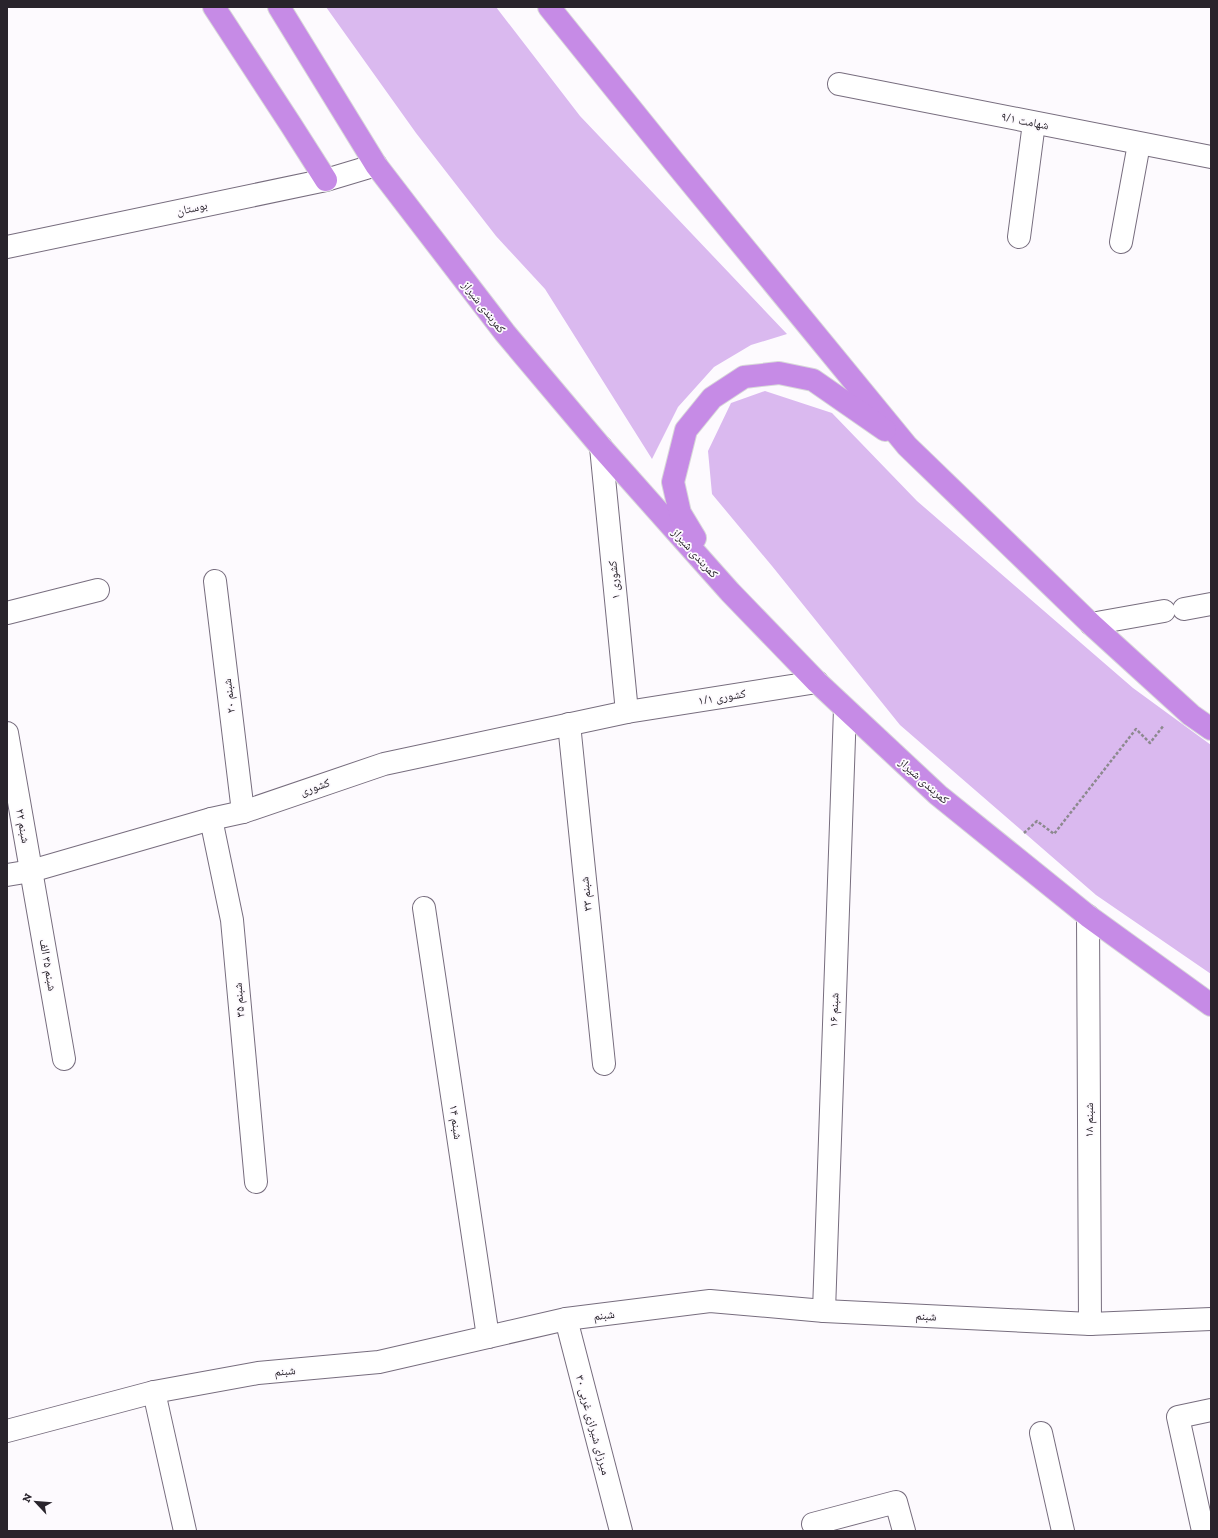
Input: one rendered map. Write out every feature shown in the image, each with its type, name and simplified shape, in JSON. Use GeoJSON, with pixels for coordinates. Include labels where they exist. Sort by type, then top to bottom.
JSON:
{"type":"FeatureCollection","features":[{"type":"Feature","properties":{"kind":"highway"},"geometry":{"type":"LineString","coordinates":[[214,7],[326,180]]}},
{"type":"Feature","properties":{"kind":"highway","name":"کمربندی شیراز"},"geometry":{"type":"LineString","coordinates":[[279,7],[376,164],[504,333],[730,592],[816,682],[938,795],[1088,916],[1211,1005]]}},
{"type":"Feature","properties":{"kind":"highway"},"geometry":{"type":"LineString","coordinates":[[550,7],[679,168],[907,446],[1091,624],[1191,715],[1211,729]]}},
{"type":"Feature","properties":{"kind":"highway"},"geometry":{"type":"LineString","coordinates":[[730,592],[680,513],[673,482],[686,430],[712,398],[744,377],[779,373],[813,380],[907,446]]}},
{"type":"Feature","properties":{"kind":"street","name":"۹/۱ شهامت"},"geometry":{"type":"LineString","coordinates":[[839,84],[1211,157]]}},
{"type":"Feature","properties":{"kind":"street"},"geometry":{"type":"LineString","coordinates":[[1019,237],[1034,123]]}},
{"type":"Feature","properties":{"kind":"street"},"geometry":{"type":"LineString","coordinates":[[1121,242],[1139,144]]}},
{"type":"Feature","properties":{"kind":"street","name":"بوستان"},"geometry":{"type":"LineString","coordinates":[[7,247],[326,180],[376,164]]}},
{"type":"Feature","properties":{"kind":"street","name":"۱ کشوری"},"geometry":{"type":"LineString","coordinates":[[602,447],[627,712]]}},
{"type":"Feature","properties":{"kind":"street","name":"۲۰ شبنم"},"geometry":{"type":"LineString","coordinates":[[215,581],[243,812]]}},
{"type":"Feature","properties":{"kind":"street"},"geometry":{"type":"LineString","coordinates":[[7,613],[98,590]]}},
{"type":"Feature","properties":{"kind":"street"},"geometry":{"type":"LineString","coordinates":[[1091,624],[1211,604]]}},
{"type":"Feature","properties":{"kind":"street","name":"۱/۱ کشوری"},"geometry":{"type":"LineString","coordinates":[[627,712],[816,682]]}},
{"type":"Feature","properties":{"kind":"street","name":"۱۶ شبنم"},"geometry":{"type":"LineString","coordinates":[[824,1311],[845,709]]}},
{"type":"Feature","properties":{"kind":"street","name":"کشوری"},"geometry":{"type":"LineString","coordinates":[[7,875],[31,871],[211,819],[243,812],[384,764],[627,712]]}},
{"type":"Feature","properties":{"kind":"street","name":"۳۳ شبنم"},"geometry":{"type":"LineString","coordinates":[[569,724],[604,1064]]}},
{"type":"Feature","properties":{"kind":"street","name":"۲۲ شبنم"},"geometry":{"type":"LineString","coordinates":[[7,734],[31,871]]}},
{"type":"Feature","properties":{"kind":"street","name":"۳۵ شبنم"},"geometry":{"type":"LineString","coordinates":[[211,819],[232,920],[256,1182]]}},
{"type":"Feature","properties":{"kind":"street","name":"شبنم ۳۵ الف"},"geometry":{"type":"LineString","coordinates":[[31,871],[64,1059]]}},
{"type":"Feature","properties":{"kind":"street","name":"۱۴ شبنم"},"geometry":{"type":"LineString","coordinates":[[424,908],[488,1337]]}},
{"type":"Feature","properties":{"kind":"street","name":"۱۸ شبنم"},"geometry":{"type":"LineString","coordinates":[[1088,916],[1090,1324]]}},
{"type":"Feature","properties":{"kind":"street","name":"شبنم"},"geometry":{"type":"LineString","coordinates":[[7,1431],[154,1392],[258,1373],[379,1362],[566,1319],[710,1301],[824,1311],[1090,1324],[1211,1319]]}},
{"type":"Feature","properties":{"kind":"street","name":"میرزای شیرازی غربی ۳۰"},"geometry":{"type":"LineString","coordinates":[[566,1319],[621,1531]]}},
{"type":"Feature","properties":{"kind":"street"},"geometry":{"type":"LineString","coordinates":[[154,1392],[185,1531]]}},
{"type":"Feature","properties":{"kind":"street"},"geometry":{"type":"LineString","coordinates":[[1203,1531],[1178,1417],[1211,1410]]}},
{"type":"Feature","properties":{"kind":"street"},"geometry":{"type":"LineString","coordinates":[[1041,1433],[1063,1531]]}},
{"type":"Feature","properties":{"kind":"street"},"geometry":{"type":"LineString","coordinates":[[813,1524],[896,1502],[904,1531]]}},
{"type":"Feature","properties":{"kind":"path"},"geometry":{"type":"LineString","coordinates":[[1007,850],[1037,821],[1054,834],[1136,729],[1150,743],[1179,704]]}},
{"type":"Feature","properties":{"kind":"shaded area"},"geometry":{"type":"Polygon","coordinates":[[[326,7],[496,7],[580,116],[787,334],[751,345],[714,367],[678,407],[652,459],[545,289],[496,236],[416,133],[326,7]]]}},
{"type":"Feature","properties":{"kind":"shaded area"},"geometry":{"type":"Polygon","coordinates":[[[765,391],[832,413],[917,501],[1133,688],[1211,745],[1211,974],[1096,895],[900,725],[712,494],[708,451],[731,403],[765,391]]]}}]}
